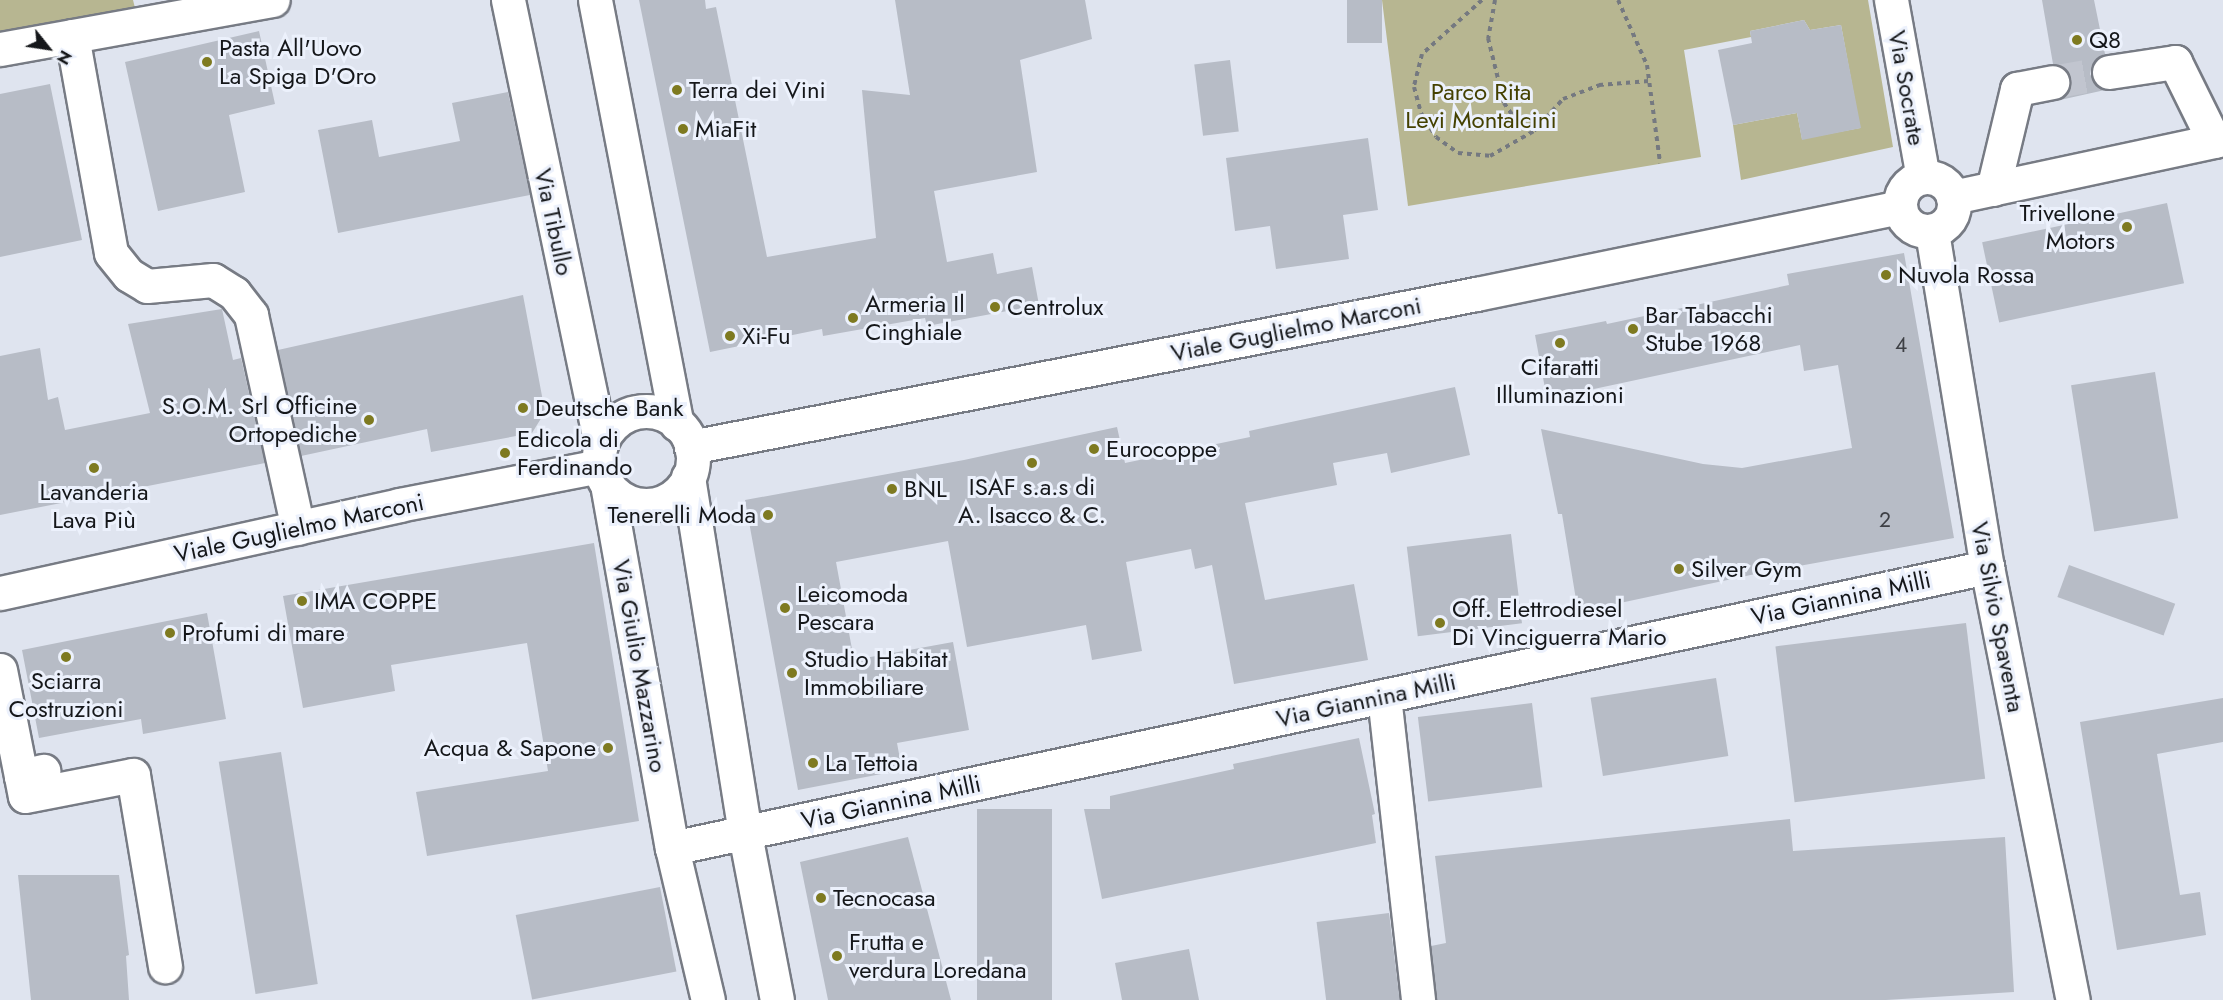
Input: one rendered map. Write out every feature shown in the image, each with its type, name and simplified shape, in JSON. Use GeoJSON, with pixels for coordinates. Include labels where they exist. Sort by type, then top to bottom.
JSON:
{"type":"FeatureCollection","features":[{"type":"Feature","properties":{"kind":"street"},"geometry":{"type":"LineString","coordinates":[[0,50],[72,36],[161,10],[273,0]]}},
{"type":"Feature","properties":{"kind":"street","name":"Via Tibullo"},"geometry":{"type":"LineString","coordinates":[[508,0],[602,465]]}},
{"type":"Feature","properties":{"kind":"street"},"geometry":{"type":"LineString","coordinates":[[595,0],[685,449],[745,834],[777,1000]]}},
{"type":"Feature","properties":{"kind":"street","name":"Via Socrate"},"geometry":{"type":"LineString","coordinates":[[1891,0],[1923,177]]}},
{"type":"Feature","properties":{"kind":"street"},"geometry":{"type":"LineString","coordinates":[[72,36],[111,253],[129,275],[147,286],[213,280],[234,293],[251,315],[298,528]]}},
{"type":"Feature","properties":{"kind":"street"},"geometry":{"type":"LineString","coordinates":[[1953,197],[2218,140],[2175,62],[2109,72]]}},
{"type":"Feature","properties":{"kind":"street"},"geometry":{"type":"LineString","coordinates":[[1993,189],[2017,88],[2052,82]]}},
{"type":"Feature","properties":{"kind":"street"},"geometry":{"type":"LineString","coordinates":[[1923,177],[1938,179],[1950,189],[1953,197],[1954,204],[1950,219],[1932,232],[1914,229],[1907,224],[1899,207],[1900,199],[1908,184],[1923,177]]}},
{"type":"Feature","properties":{"kind":"street","name":"Viale Guglielmo Marconi"},"geometry":{"type":"LineString","coordinates":[[685,449],[1476,294],[1899,207]]}},
{"type":"Feature","properties":{"kind":"street","name":"Via Silvio Spaventa"},"geometry":{"type":"LineString","coordinates":[[1932,232],[1987,567],[2073,1000]]}},
{"type":"Feature","properties":{"kind":"street"},"geometry":{"type":"LineString","coordinates":[[640,412],[654,412],[685,449],[672,497],[649,505],[625,500],[602,465],[616,422],[640,412]]}},
{"type":"Feature","properties":{"kind":"street","name":"Viale Guglielmo Marconi"},"geometry":{"type":"LineString","coordinates":[[0,593],[399,505],[602,465]]}},
{"type":"Feature","properties":{"kind":"street","name":"Via Giulio Mazzarino"},"geometry":{"type":"LineString","coordinates":[[602,465],[672,848],[708,1000]]}},
{"type":"Feature","properties":{"kind":"street","name":"Via Giannina Milli"},"geometry":{"type":"LineString","coordinates":[[745,834],[1987,567]]}},
{"type":"Feature","properties":{"kind":"street"},"geometry":{"type":"LineString","coordinates":[[0,670],[25,796],[133,775],[165,966]]}},
{"type":"Feature","properties":{"kind":"street"},"geometry":{"type":"LineString","coordinates":[[1384,696],[1418,1000]]}},
{"type":"Feature","properties":{"kind":"street"},"geometry":{"type":"LineString","coordinates":[[21,776],[140,752]]}},
{"type":"Feature","properties":{"kind":"street"},"geometry":{"type":"LineString","coordinates":[[672,848],[745,834]]}},
{"type":"Feature","properties":{"kind":"path"},"geometry":{"type":"LineString","coordinates":[[1482,0],[1422,54],[1414,87],[1421,113],[1436,137],[1458,153],[1490,156],[1521,140],[1563,99],[1599,86],[1649,81]]}},
{"type":"Feature","properties":{"kind":"path"},"geometry":{"type":"LineString","coordinates":[[1495,0],[1488,38],[1504,103],[1515,119],[1545,119]]}},
{"type":"Feature","properties":{"kind":"path"},"geometry":{"type":"LineString","coordinates":[[1618,0],[1647,65],[1660,163]]}},
{"type":"Feature","properties":{"kind":"green space"},"geometry":{"type":"Polygon","coordinates":[[[0,0],[133,0],[135,8],[0,33],[0,0]]]}},
{"type":"Feature","properties":{"kind":"green space","name":"Parco Rita Levi Montalcini"},"geometry":{"type":"Polygon","coordinates":[[[1382,0],[1868,0],[1893,147],[1741,180],[1733,125],[1797,113],[1802,139],[1860,128],[1841,25],[1810,30],[1804,20],[1750,31],[1751,37],[1684,50],[1701,157],[1408,206],[1382,0]]]}},
{"type":"Feature","properties":{"kind":"building"},"geometry":{"type":"Polygon","coordinates":[[[639,0],[705,0],[706,9],[716,7],[767,257],[876,238],[862,90],[910,95],[895,0],[1085,0],[1092,39],[1020,60],[1037,172],[934,191],[947,262],[993,253],[997,274],[1032,267],[1039,305],[927,326],[925,318],[823,336],[822,329],[710,352],[639,0]]]}},
{"type":"Feature","properties":{"kind":"building"},"geometry":{"type":"Polygon","coordinates":[[[1347,0],[1382,0],[1382,43],[1347,43],[1347,0]]]}},
{"type":"Feature","properties":{"kind":"building"},"geometry":{"type":"Polygon","coordinates":[[[2042,0],[2094,0],[2105,54],[2098,57],[2092,65],[2090,74],[2095,84],[2105,90],[2060,100],[2070,89],[2070,79],[2066,69],[2053,64],[2042,0]]]}},
{"type":"Feature","properties":{"kind":"building"},"geometry":{"type":"Polygon","coordinates":[[[1804,20],[1810,30],[1841,25],[1861,128],[1802,140],[1797,113],[1733,125],[1718,50],[1752,43],[1750,31],[1804,20]]]}},
{"type":"Feature","properties":{"kind":"building"},"geometry":{"type":"Polygon","coordinates":[[[259,31],[275,104],[229,115],[245,192],[158,211],[125,62],[259,31]]]}},
{"type":"Feature","properties":{"kind":"building"},"geometry":{"type":"Polygon","coordinates":[[[1230,60],[1239,131],[1203,136],[1194,64],[1230,60]]]}},
{"type":"Feature","properties":{"kind":"building"},"geometry":{"type":"Polygon","coordinates":[[[50,84],[82,240],[0,257],[0,94],[50,84]]]}},
{"type":"Feature","properties":{"kind":"building"},"geometry":{"type":"Polygon","coordinates":[[[508,92],[530,195],[338,233],[318,130],[372,120],[379,157],[460,141],[452,103],[508,92]]]}},
{"type":"Feature","properties":{"kind":"building"},"geometry":{"type":"Polygon","coordinates":[[[1368,138],[1378,210],[1343,215],[1349,259],[1276,269],[1270,226],[1235,231],[1226,158],[1368,138]]]}},
{"type":"Feature","properties":{"kind":"building"},"geometry":{"type":"Polygon","coordinates":[[[2167,203],[2184,283],[1999,323],[1982,242],[2167,203]]]}},
{"type":"Feature","properties":{"kind":"building"},"geometry":{"type":"Polygon","coordinates":[[[1904,253],[1954,538],[1760,573],[1578,612],[1562,514],[1558,514],[1541,429],[1703,464],[1742,468],[1852,448],[1838,365],[1804,371],[1800,345],[1547,399],[1535,335],[1606,321],[1607,324],[1789,285],[1787,274],[1904,253]]]}},
{"type":"Feature","properties":{"kind":"building"},"geometry":{"type":"Polygon","coordinates":[[[523,295],[545,412],[532,433],[431,452],[427,429],[301,456],[278,350],[523,295]]]}},
{"type":"Feature","properties":{"kind":"building"},"geometry":{"type":"Polygon","coordinates":[[[222,309],[233,360],[241,358],[265,463],[0,515],[0,356],[40,348],[48,400],[58,397],[65,430],[150,413],[128,324],[222,309]]]}},
{"type":"Feature","properties":{"kind":"building"},"geometry":{"type":"Polygon","coordinates":[[[2155,372],[2178,518],[2094,531],[2071,385],[2155,372]]]}},
{"type":"Feature","properties":{"kind":"building"},"geometry":{"type":"Polygon","coordinates":[[[1455,387],[1470,455],[1391,473],[1387,453],[1333,463],[1337,485],[1245,503],[1265,600],[1354,584],[1368,660],[1234,684],[1212,565],[1195,569],[1191,549],[1126,562],[1142,651],[1092,660],[1086,625],[967,647],[948,541],[836,562],[854,660],[953,642],[969,730],[897,743],[902,770],[798,790],[745,500],[964,460],[1117,427],[1125,463],[1250,437],[1249,431],[1455,387]]]}},
{"type":"Feature","properties":{"kind":"building"},"geometry":{"type":"Polygon","coordinates":[[[1511,534],[1522,623],[1418,636],[1407,547],[1511,534]]]}},
{"type":"Feature","properties":{"kind":"building"},"geometry":{"type":"Polygon","coordinates":[[[594,543],[639,821],[427,856],[416,792],[548,771],[527,643],[391,665],[395,691],[303,708],[283,596],[594,543]]]}},
{"type":"Feature","properties":{"kind":"building"},"geometry":{"type":"Polygon","coordinates":[[[2069,565],[2175,604],[2164,636],[2057,597],[2069,565]]]}},
{"type":"Feature","properties":{"kind":"building"},"geometry":{"type":"Polygon","coordinates":[[[207,613],[226,719],[143,734],[141,719],[39,738],[22,650],[207,613]]]}},
{"type":"Feature","properties":{"kind":"building"},"geometry":{"type":"Polygon","coordinates":[[[1966,623],[1985,779],[1795,802],[1775,646],[1966,623]]]}},
{"type":"Feature","properties":{"kind":"building"},"geometry":{"type":"Polygon","coordinates":[[[1716,678],[1728,756],[1603,776],[1591,698],[1716,678]]]}},
{"type":"Feature","properties":{"kind":"building"},"geometry":{"type":"Polygon","coordinates":[[[2223,698],[2223,742],[2157,754],[2180,895],[2200,892],[2206,935],[2117,950],[2080,722],[2223,698]]]}},
{"type":"Feature","properties":{"kind":"building"},"geometry":{"type":"Polygon","coordinates":[[[1532,703],[1542,787],[1428,801],[1418,717],[1532,703]]]}},
{"type":"Feature","properties":{"kind":"building"},"geometry":{"type":"Polygon","coordinates":[[[1359,738],[1375,814],[1372,815],[1376,843],[1102,899],[1084,809],[1110,809],[1110,796],[1234,769],[1233,764],[1359,738]]]}},
{"type":"Feature","properties":{"kind":"building"},"geometry":{"type":"Polygon","coordinates":[[[281,752],[318,984],[256,994],[219,762],[281,752]]]}},
{"type":"Feature","properties":{"kind":"building"},"geometry":{"type":"Polygon","coordinates":[[[977,809],[1052,809],[1052,1000],[977,1000],[977,809]]]}},
{"type":"Feature","properties":{"kind":"building"},"geometry":{"type":"Polygon","coordinates":[[[1790,819],[1793,851],[2005,837],[2014,992],[1886,1000],[1436,1000],[1431,946],[1446,943],[1435,856],[1790,819]]]}},
{"type":"Feature","properties":{"kind":"building"},"geometry":{"type":"Polygon","coordinates":[[[908,837],[951,1000],[828,1000],[800,862],[908,837]]]}},
{"type":"Feature","properties":{"kind":"building"},"geometry":{"type":"Polygon","coordinates":[[[18,875],[119,875],[129,955],[126,956],[129,1000],[31,1000],[18,875]]]}},
{"type":"Feature","properties":{"kind":"building"},"geometry":{"type":"Polygon","coordinates":[[[660,887],[676,971],[532,999],[516,915],[660,887]]]}},
{"type":"Feature","properties":{"kind":"building"},"geometry":{"type":"Polygon","coordinates":[[[1389,913],[1400,1000],[1326,1000],[1317,922],[1389,913]]]}},
{"type":"Feature","properties":{"kind":"building"},"geometry":{"type":"Polygon","coordinates":[[[1189,949],[1199,1000],[1122,1000],[1115,963],[1189,949]]]}},
{"type":"Feature","properties":{"kind":"tunnel"},"geometry":{"type":"LineString","coordinates":[[2052,82],[2109,72]]}},
{"type":"Feature","properties":{"kind":"place","name":"Q8"},"geometry":{"type":"Point","coordinates":[2077,40]}},
{"type":"Feature","properties":{"kind":"place","name":"Pasta All'Uovo La Spiga D'Oro"},"geometry":{"type":"Point","coordinates":[207,62]}},
{"type":"Feature","properties":{"kind":"place","name":"Terra dei Vini"},"geometry":{"type":"Point","coordinates":[677,90]}},
{"type":"Feature","properties":{"kind":"place","name":"MiaFit"},"geometry":{"type":"Point","coordinates":[683,129]}},
{"type":"Feature","properties":{"kind":"place","name":"Trivellone Motors"},"geometry":{"type":"Point","coordinates":[2127,227]}},
{"type":"Feature","properties":{"kind":"place","name":"Nuvola Rossa"},"geometry":{"type":"Point","coordinates":[1886,275]}},
{"type":"Feature","properties":{"kind":"place","name":"Centrolux"},"geometry":{"type":"Point","coordinates":[995,307]}},
{"type":"Feature","properties":{"kind":"place","name":"Armeria Il Cinghiale"},"geometry":{"type":"Point","coordinates":[853,318]}},
{"type":"Feature","properties":{"kind":"place","name":"Bar Tabacchi Stube 1968"},"geometry":{"type":"Point","coordinates":[1633,329]}},
{"type":"Feature","properties":{"kind":"place","name":"Xi-Fu"},"geometry":{"type":"Point","coordinates":[730,336]}},
{"type":"Feature","properties":{"kind":"place","name":"Cifaratti Illuminazioni"},"geometry":{"type":"Point","coordinates":[1560,343]}},
{"type":"Feature","properties":{"kind":"place","name":"Deutsche Bank"},"geometry":{"type":"Point","coordinates":[523,408]}},
{"type":"Feature","properties":{"kind":"place","name":"S.O.M. Srl Officine Ortopediche"},"geometry":{"type":"Point","coordinates":[369,420]}},
{"type":"Feature","properties":{"kind":"place","name":"Eurocoppe"},"geometry":{"type":"Point","coordinates":[1094,449]}},
{"type":"Feature","properties":{"kind":"place","name":"Edicola di Ferdinando"},"geometry":{"type":"Point","coordinates":[505,453]}},
{"type":"Feature","properties":{"kind":"place","name":"ISAF s.a.s di A. Isacco & C."},"geometry":{"type":"Point","coordinates":[1032,463]}},
{"type":"Feature","properties":{"kind":"place","name":"Lavanderia Lava Più"},"geometry":{"type":"Point","coordinates":[94,468]}},
{"type":"Feature","properties":{"kind":"place","name":"BNL"},"geometry":{"type":"Point","coordinates":[892,489]}},
{"type":"Feature","properties":{"kind":"place","name":"Tenerelli Moda"},"geometry":{"type":"Point","coordinates":[768,515]}},
{"type":"Feature","properties":{"kind":"place","name":"Silver Gym"},"geometry":{"type":"Point","coordinates":[1679,569]}},
{"type":"Feature","properties":{"kind":"place","name":"IMA COPPE"},"geometry":{"type":"Point","coordinates":[302,601]}},
{"type":"Feature","properties":{"kind":"place","name":"Leicomoda Pescara"},"geometry":{"type":"Point","coordinates":[785,608]}},
{"type":"Feature","properties":{"kind":"place","name":"Off. Elettrodiesel Di Vinciguerra Mario"},"geometry":{"type":"Point","coordinates":[1440,623]}},
{"type":"Feature","properties":{"kind":"place","name":"Profumi di mare"},"geometry":{"type":"Point","coordinates":[170,633]}},
{"type":"Feature","properties":{"kind":"place","name":"Sciarra Costruzioni"},"geometry":{"type":"Point","coordinates":[66,657]}},
{"type":"Feature","properties":{"kind":"place","name":"Studio Habitat Immobiliare"},"geometry":{"type":"Point","coordinates":[792,673]}},
{"type":"Feature","properties":{"kind":"place","name":"Acqua & Sapone"},"geometry":{"type":"Point","coordinates":[608,748]}},
{"type":"Feature","properties":{"kind":"place","name":"La Tettoia"},"geometry":{"type":"Point","coordinates":[813,763]}},
{"type":"Feature","properties":{"kind":"place","name":"Tecnocasa"},"geometry":{"type":"Point","coordinates":[821,898]}},
{"type":"Feature","properties":{"kind":"place","name":"Frutta e verdura Loredana"},"geometry":{"type":"Point","coordinates":[837,956]}}]}
